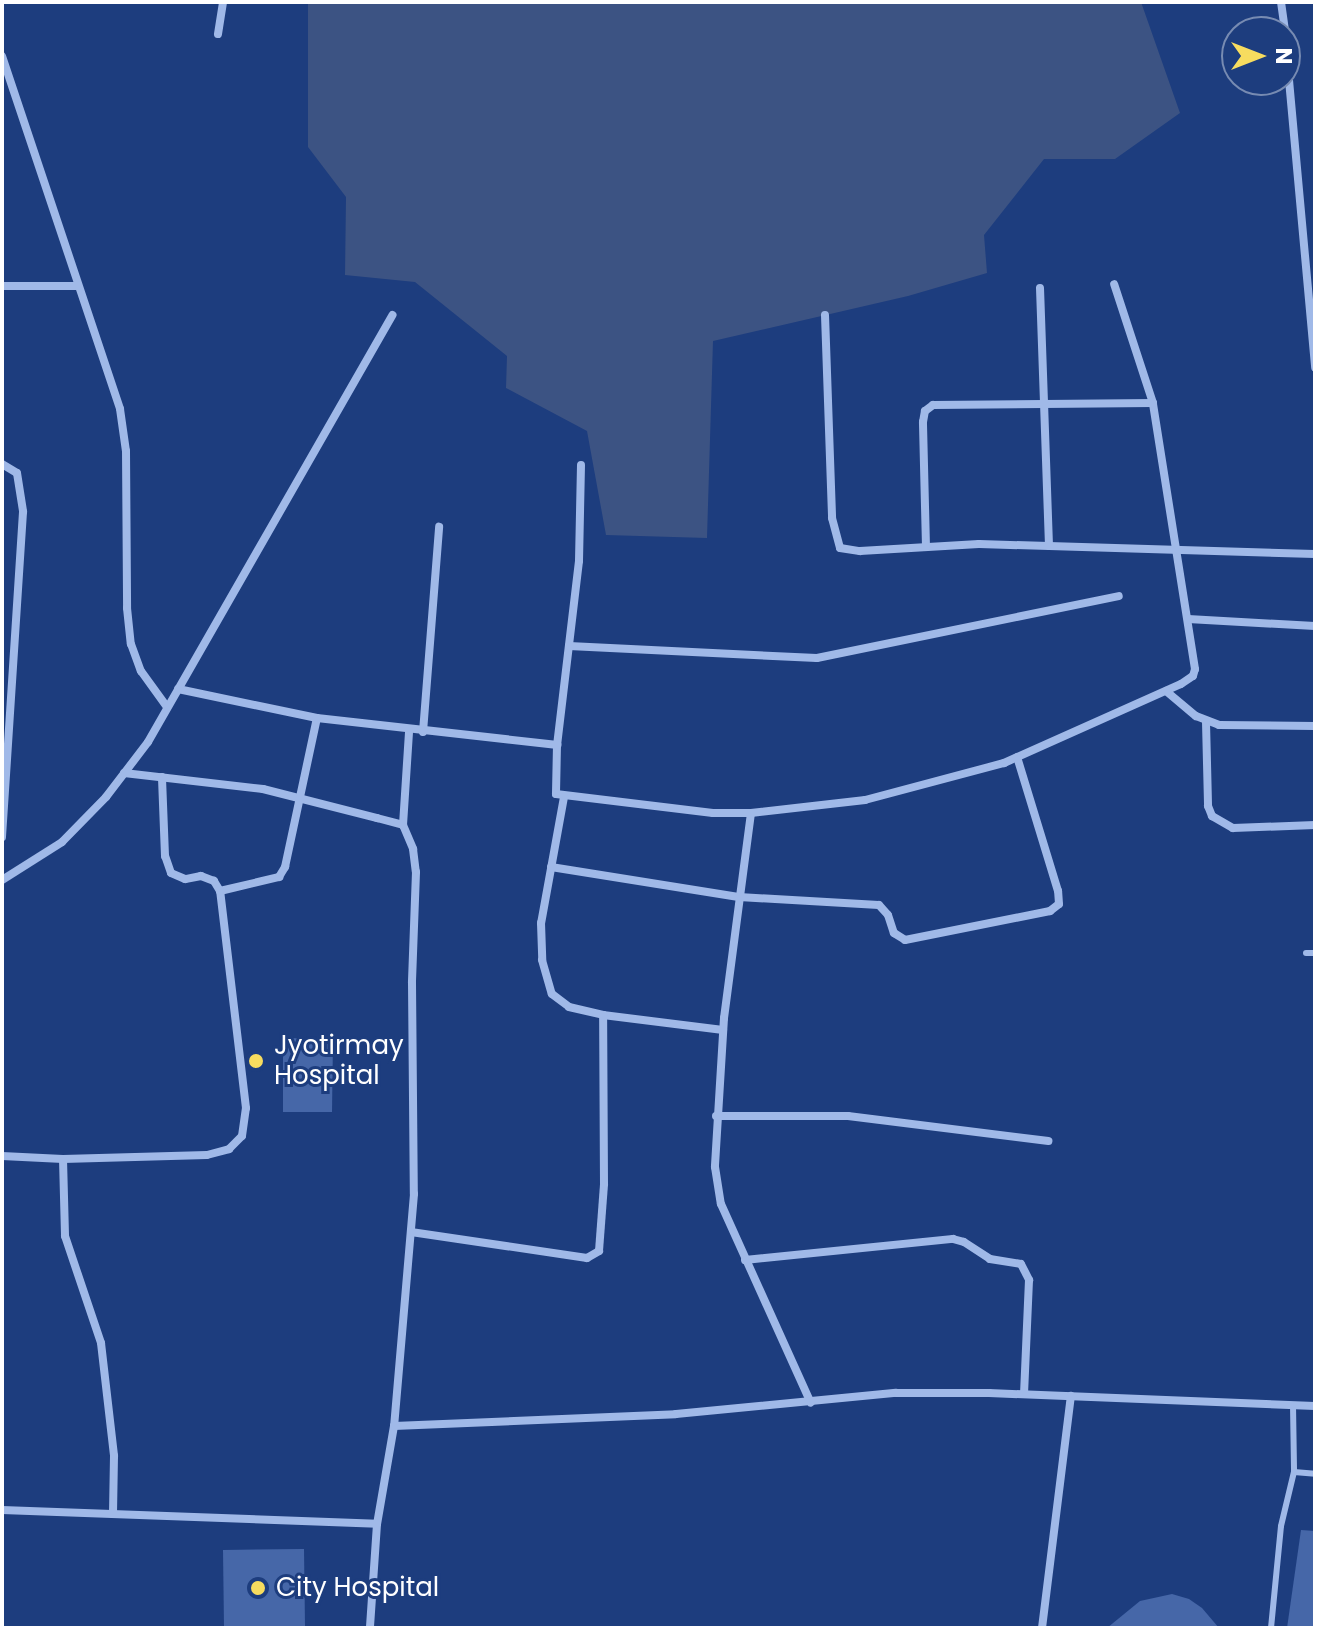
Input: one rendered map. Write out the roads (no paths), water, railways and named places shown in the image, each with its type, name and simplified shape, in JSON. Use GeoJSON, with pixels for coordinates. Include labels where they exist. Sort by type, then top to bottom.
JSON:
{"type":"FeatureCollection","features":[{"type":"Feature","properties":{"kind":"street"},"geometry":{"type":"LineString","coordinates":[[218,34],[223,2]]}},
{"type":"Feature","properties":{"kind":"street"},"geometry":{"type":"LineString","coordinates":[[2,56],[4,70],[77,286],[106,361],[122,423],[126,451],[127,608],[131,644],[141,671],[167,707]]}},
{"type":"Feature","properties":{"kind":"street"},"geometry":{"type":"LineString","coordinates":[[1291,96],[1315,368]]}},
{"type":"Feature","properties":{"kind":"street"},"geometry":{"type":"LineString","coordinates":[[581,465],[579,561],[557,745],[553,787],[556,794],[713,813],[814,808],[904,792],[1017,757],[1166,691],[1187,680],[1195,669],[1153,403],[1114,284]]}},
{"type":"Feature","properties":{"kind":"street"},"geometry":{"type":"LineString","coordinates":[[2,286],[77,286]]}},
{"type":"Feature","properties":{"kind":"street"},"geometry":{"type":"LineString","coordinates":[[1040,288],[1049,546]]}},
{"type":"Feature","properties":{"kind":"street"},"geometry":{"type":"LineString","coordinates":[[2,880],[62,842],[124,773],[178,689],[393,315]]}},
{"type":"Feature","properties":{"kind":"street"},"geometry":{"type":"LineString","coordinates":[[825,315],[832,518],[840,548],[848,551],[1049,546],[1315,554]]}},
{"type":"Feature","properties":{"kind":"street"},"geometry":{"type":"LineString","coordinates":[[926,547],[925,411],[943,403],[1153,403]]}},
{"type":"Feature","properties":{"kind":"street"},"geometry":{"type":"LineString","coordinates":[[2,464],[17,473],[23,512],[2,837]]}},
{"type":"Feature","properties":{"kind":"street"},"geometry":{"type":"LineString","coordinates":[[423,732],[439,527]]}},
{"type":"Feature","properties":{"kind":"street"},"geometry":{"type":"LineString","coordinates":[[569,646],[817,658],[1119,596]]}},
{"type":"Feature","properties":{"kind":"street"},"geometry":{"type":"LineString","coordinates":[[1188,619],[1315,626]]}},
{"type":"Feature","properties":{"kind":"street"},"geometry":{"type":"LineString","coordinates":[[178,689],[317,718],[409,731],[557,745]]}},
{"type":"Feature","properties":{"kind":"street"},"geometry":{"type":"LineString","coordinates":[[1166,691],[1206,722],[1315,726]]}},
{"type":"Feature","properties":{"kind":"street"},"geometry":{"type":"LineString","coordinates":[[220,891],[279,877],[285,867],[317,718]]}},
{"type":"Feature","properties":{"kind":"street"},"geometry":{"type":"LineString","coordinates":[[1206,722],[1208,806],[1212,816],[1233,828],[1315,825]]}},
{"type":"Feature","properties":{"kind":"street"},"geometry":{"type":"LineString","coordinates":[[370,1628],[377,1524],[394,1426],[414,1194],[412,983],[416,872],[413,849],[403,825],[409,731]]}},
{"type":"Feature","properties":{"kind":"street"},"geometry":{"type":"LineString","coordinates":[[551,867],[739,897],[879,905],[898,938],[912,940],[1055,909],[1058,891],[1017,757]]}},
{"type":"Feature","properties":{"kind":"street"},"geometry":{"type":"LineString","coordinates":[[124,773],[263,789],[403,825]]}},
{"type":"Feature","properties":{"kind":"street"},"geometry":{"type":"LineString","coordinates":[[2,1156],[63,1159],[207,1155],[229,1149],[242,1136],[246,1108],[220,891],[214,881],[201,876],[185,879],[171,873],[165,856],[162,777]]}},
{"type":"Feature","properties":{"kind":"street"},"geometry":{"type":"LineString","coordinates":[[564,797],[541,923],[547,981],[559,1002],[603,1015],[723,1030]]}},
{"type":"Feature","properties":{"kind":"street"},"geometry":{"type":"LineString","coordinates":[[751,813],[723,1030],[715,1167],[721,1204],[811,1403]]}},
{"type":"Feature","properties":{"kind":"street"},"geometry":{"type":"LineString","coordinates":[[411,1232],[587,1258],[599,1251],[604,1184],[603,1015]]}},
{"type":"Feature","properties":{"kind":"street"},"geometry":{"type":"LineString","coordinates":[[716,1116],[861,1117],[1048,1141]]}},
{"type":"Feature","properties":{"kind":"street"},"geometry":{"type":"LineString","coordinates":[[63,1159],[65,1236],[101,1343],[114,1456],[113,1514]]}},
{"type":"Feature","properties":{"kind":"street"},"geometry":{"type":"LineString","coordinates":[[745,1260],[953,1239],[964,1242],[990,1259],[1021,1264],[1029,1280],[1024,1394]]}},
{"type":"Feature","properties":{"kind":"street"},"geometry":{"type":"LineString","coordinates":[[394,1426],[596,1420],[896,1393],[1024,1394],[1315,1406]]}},
{"type":"Feature","properties":{"kind":"street"},"geometry":{"type":"LineString","coordinates":[[1042,1628],[1071,1396]]}},
{"type":"Feature","properties":{"kind":"street"},"geometry":{"type":"LineString","coordinates":[[2,1510],[377,1524]]}},
{"type":"Feature","properties":{"kind":"lane"},"geometry":{"type":"LineString","coordinates":[[1306,953],[1315,953]]}},
{"type":"Feature","properties":{"kind":"lane"},"geometry":{"type":"LineString","coordinates":[[1271,1628],[1281,1526],[1294,1472],[1293,1405]]}},
{"type":"Feature","properties":{"kind":"lane"},"geometry":{"type":"LineString","coordinates":[[1294,1472],[1315,1474]]}},
{"type":"Feature","properties":{"kind":"water"},"geometry":{"type":"Polygon","coordinates":[[[308,2],[1141,2],[1180,113],[1115,159],[1044,159],[984,235],[987,273],[908,296],[713,341],[707,538],[606,535],[587,431],[506,388],[507,356],[415,282],[345,275],[346,197],[308,147],[308,2]]]}},
{"type":"Feature","properties":{"kind":"place","name":"Jyotirmay Hospital"},"geometry":{"type":"Point","coordinates":[256,1061]}},
{"type":"Feature","properties":{"kind":"place","name":"City Hospital"},"geometry":{"type":"Point","coordinates":[258,1588]}}]}
